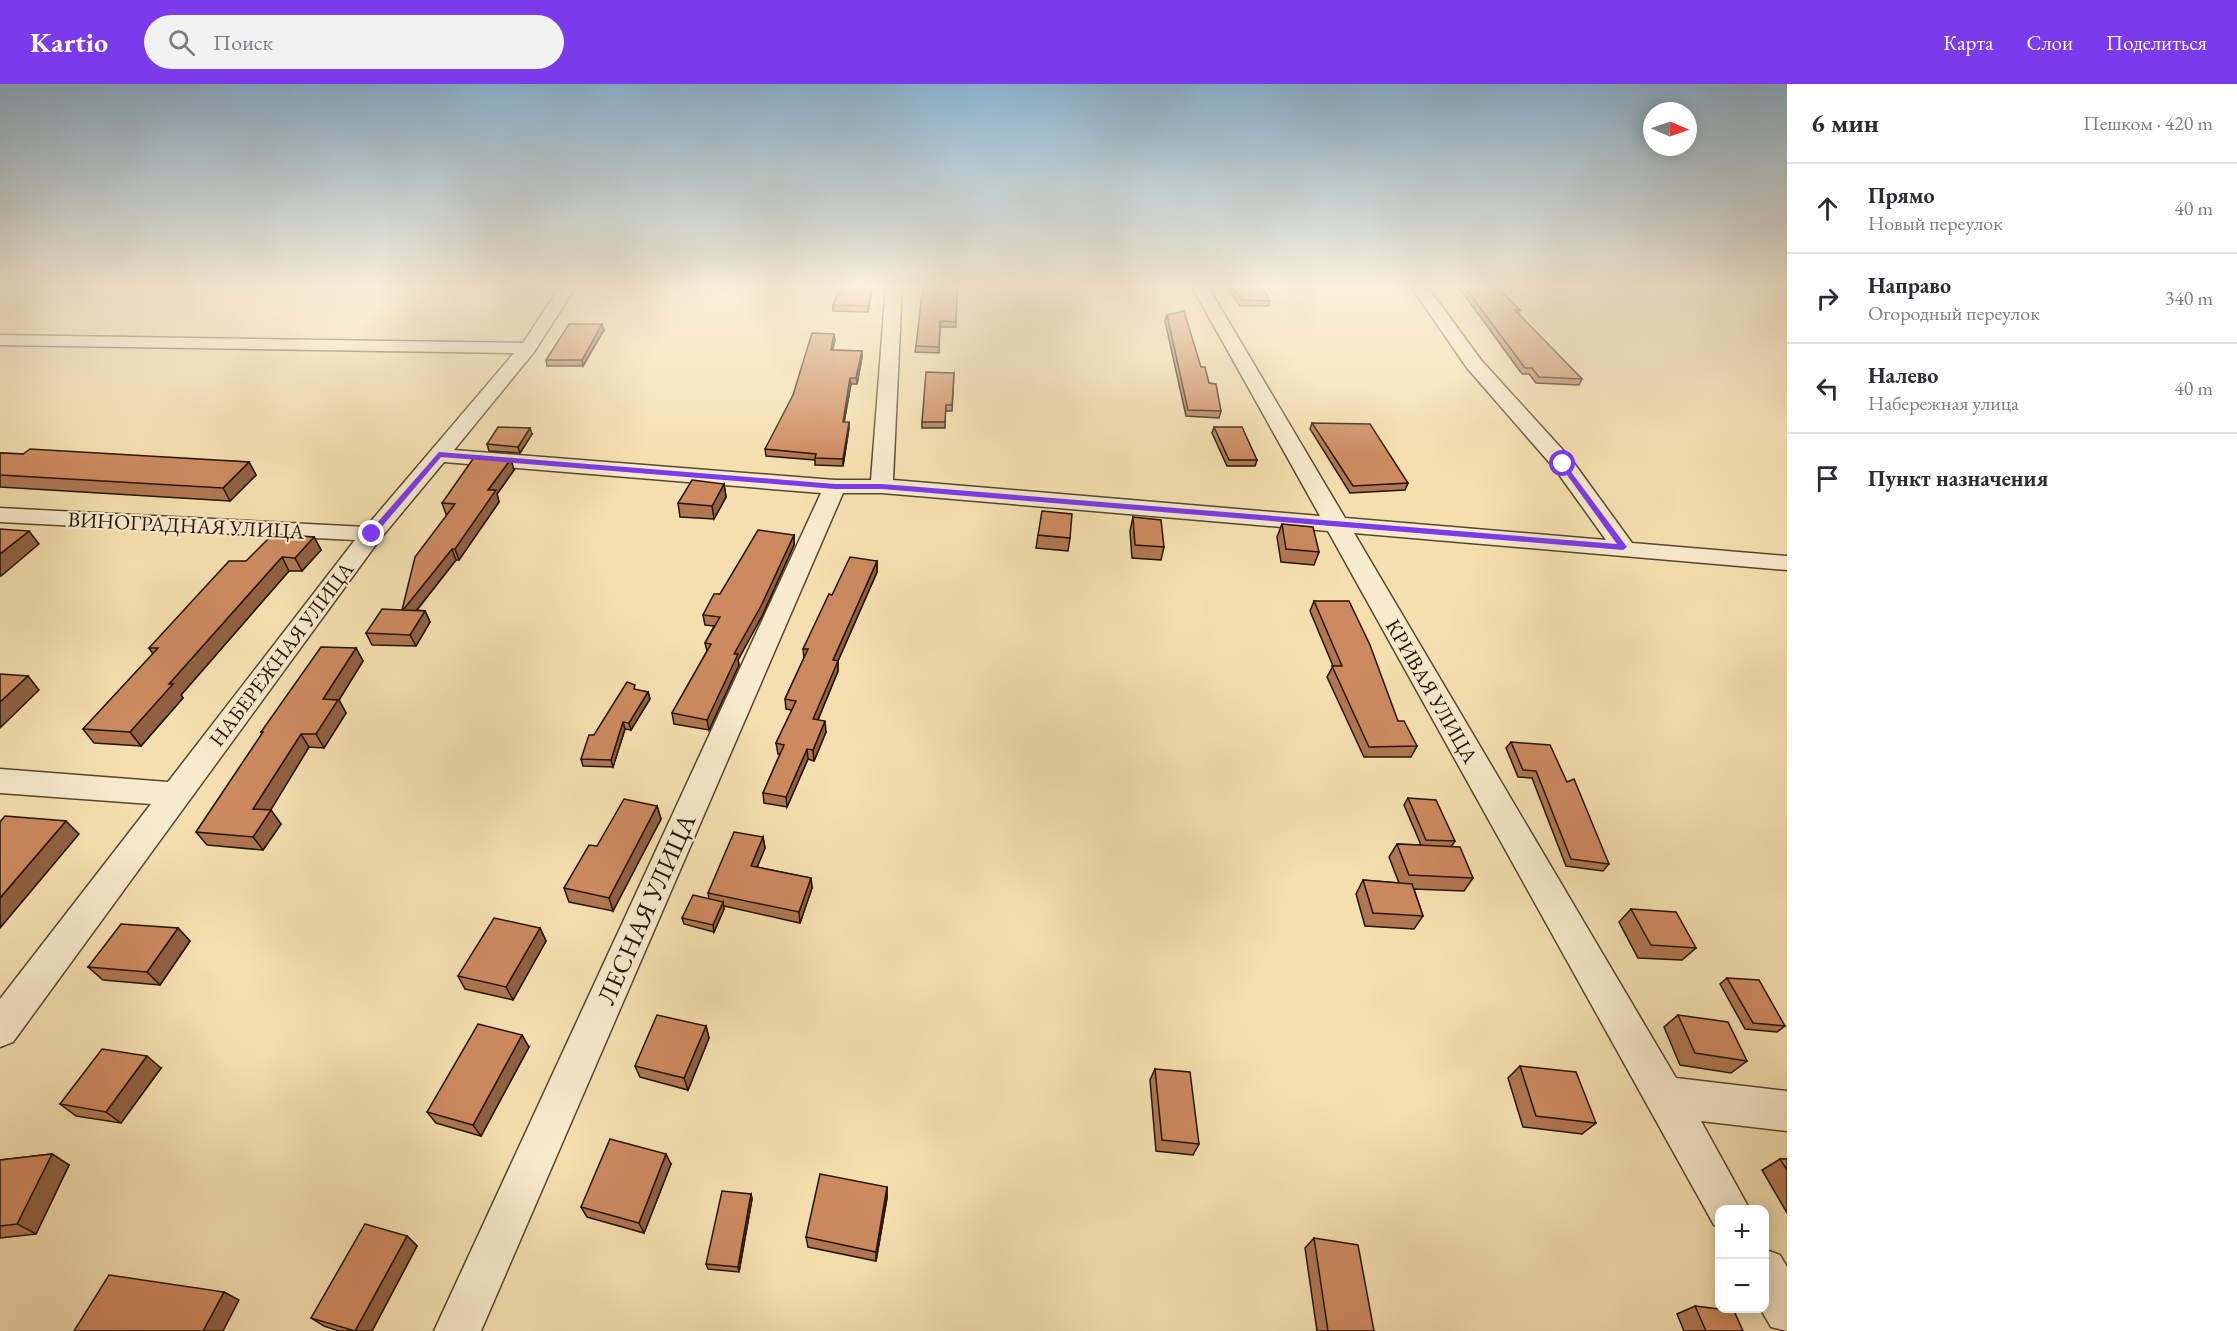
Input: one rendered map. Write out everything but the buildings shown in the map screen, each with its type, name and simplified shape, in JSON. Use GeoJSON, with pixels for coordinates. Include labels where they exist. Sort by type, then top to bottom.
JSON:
{"type":"FeatureCollection","features":[{"type":"Feature","properties":{"kind":"street"},"geometry":{"type":"LineString","coordinates":[[211,343],[528,348]]}},
{"type":"Feature","properties":{"kind":"street","name":"НАБЕРЕЖНАЯ УЛИЦА"},"geometry":{"type":"LineString","coordinates":[[0,1029],[372,534],[531,343]]}},
{"type":"Feature","properties":{"kind":"street"},"geometry":{"type":"LineString","coordinates":[[882,486],[891,343]]}},
{"type":"Feature","properties":{"kind":"street","name":"КРИВАЯ УЛИЦА"},"geometry":{"type":"LineString","coordinates":[[1233,343],[1727,1205]]}},
{"type":"Feature","properties":{"kind":"street"},"geometry":{"type":"LineString","coordinates":[[1459,343],[1474,364],[1563,464],[1623,547]]}},
{"type":"Feature","properties":{"kind":"street"},"geometry":{"type":"LineString","coordinates":[[439,454],[835,487],[882,486],[1623,547],[1787,563]]}},
{"type":"Feature","properties":{"kind":"street","name":"ЛЕСНАЯ УЛИЦА"},"geometry":{"type":"LineString","coordinates":[[457,1331],[835,487]]}},
{"type":"Feature","properties":{"kind":"street","name":"ВИНОГРАДНАЯ УЛИЦА"},"geometry":{"type":"LineString","coordinates":[[0,515],[372,534]]}},
{"type":"Feature","properties":{"kind":"street"},"geometry":{"type":"LineString","coordinates":[[0,781],[175,794]]}},
{"type":"Feature","properties":{"kind":"street"},"geometry":{"type":"LineString","coordinates":[[1665,1097],[1787,1111]]}},
{"type":"Feature","properties":{"kind":"street"},"geometry":{"type":"LineString","coordinates":[[1769,1280],[1787,1311]]}},
{"type":"Feature","properties":{"kind":"route"},"geometry":{"type":"LineString","coordinates":[[372,534],[439,454],[835,487],[882,486],[1623,547],[1563,464]]}}]}
